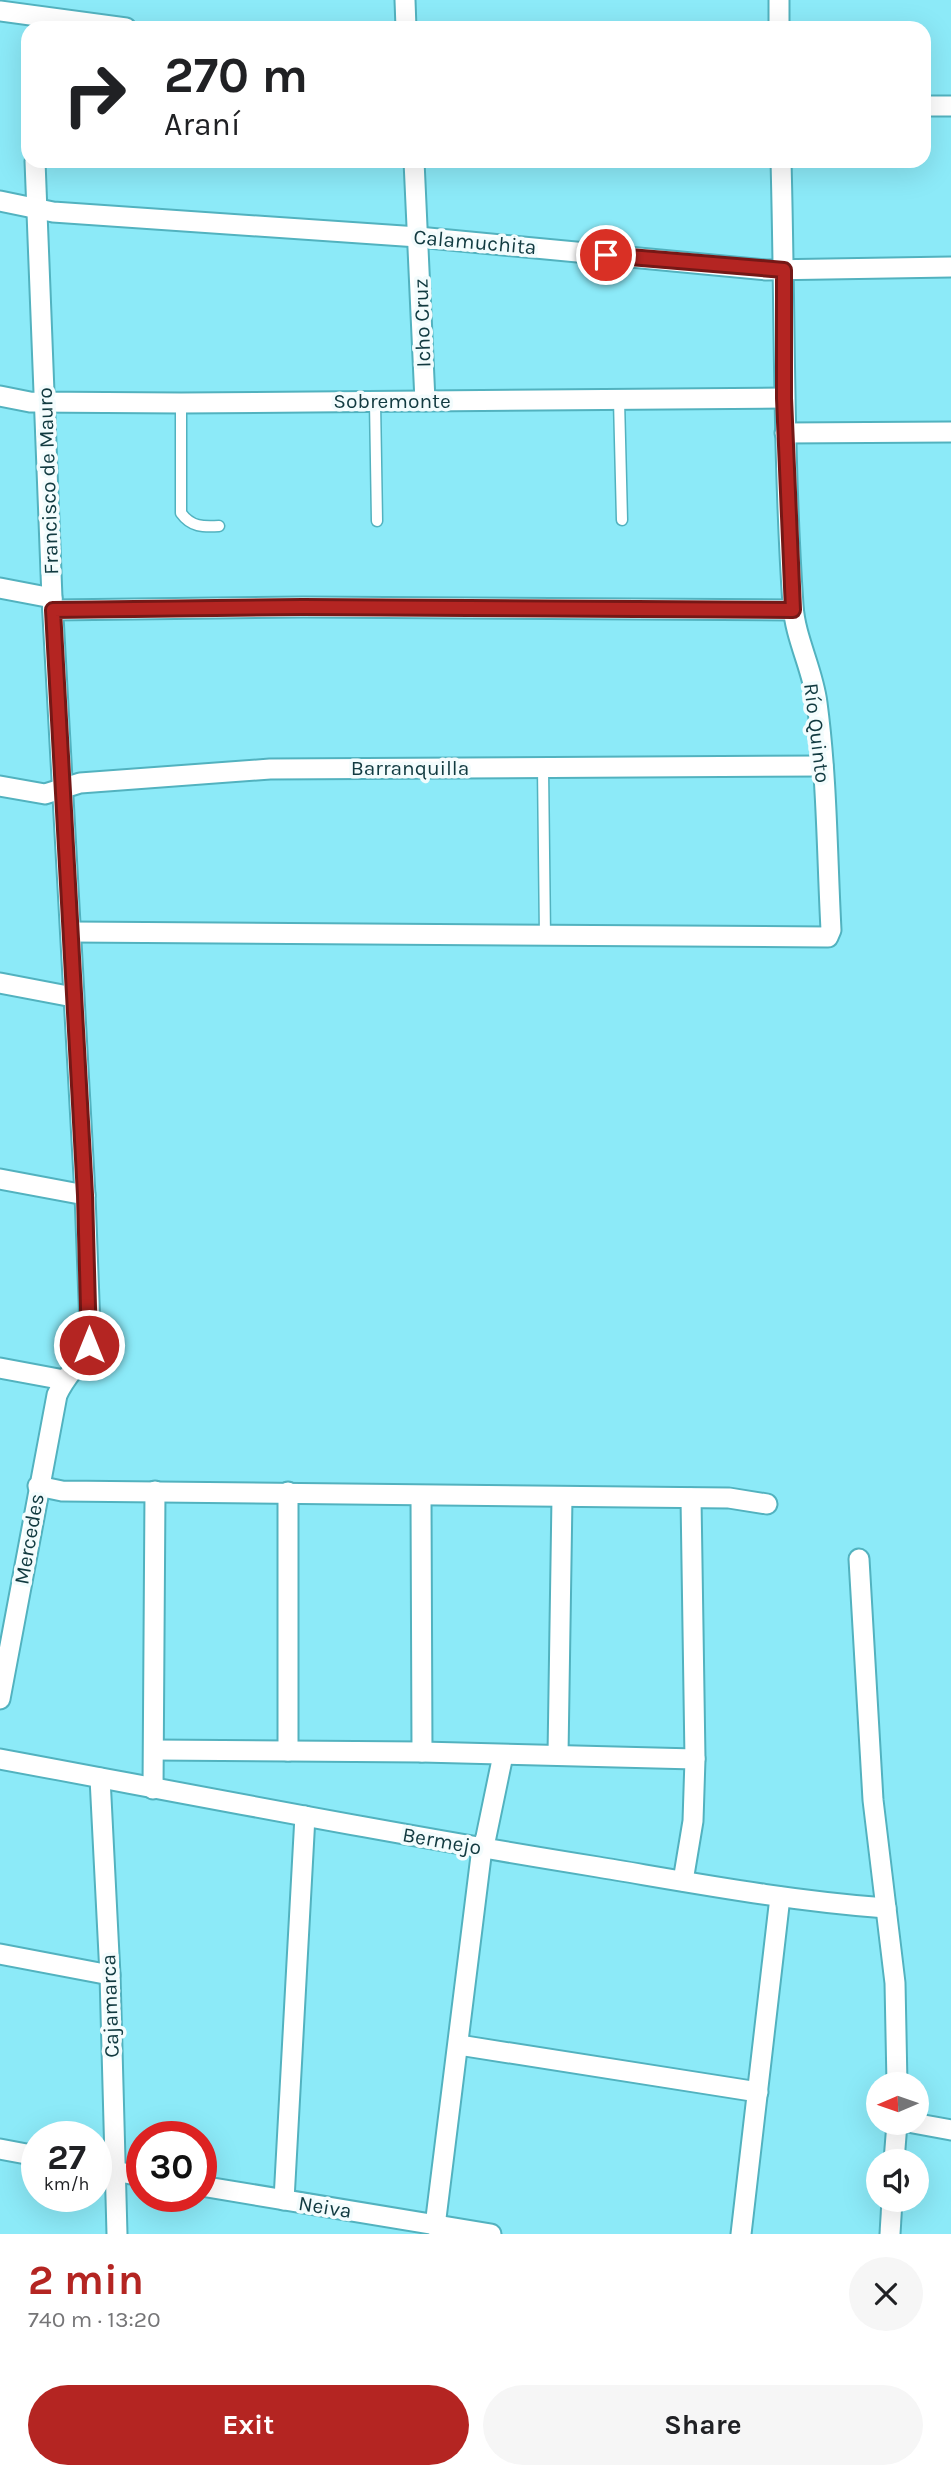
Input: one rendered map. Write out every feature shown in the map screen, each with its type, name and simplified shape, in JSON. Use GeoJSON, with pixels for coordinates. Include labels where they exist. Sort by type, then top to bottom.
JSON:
{"type":"FeatureCollection","features":[{"type":"Feature","properties":{"kind":"street"},"geometry":{"type":"LineString","coordinates":[[405,0],[406,21]]}},
{"type":"Feature","properties":{"kind":"street"},"geometry":{"type":"LineString","coordinates":[[779,0],[779,21]]}},
{"type":"Feature","properties":{"kind":"street"},"geometry":{"type":"LineString","coordinates":[[0,11],[74,21]]}},
{"type":"Feature","properties":{"kind":"street"},"geometry":{"type":"LineString","coordinates":[[931,106],[951,106]]}},
{"type":"Feature","properties":{"kind":"street","name":"Francisco de Mauro"},"geometry":{"type":"LineString","coordinates":[[35,168],[52,604],[85,1195],[89,1345],[82,1359],[64,1380]]}},
{"type":"Feature","properties":{"kind":"street","name":"Icho Cruz"},"geometry":{"type":"LineString","coordinates":[[414,168],[425,401]]}},
{"type":"Feature","properties":{"kind":"street","name":"Río Quinto"},"geometry":{"type":"LineString","coordinates":[[545,937],[815,939],[828,937],[831,930],[817,699],[793,610],[784,398],[781,168]]}},
{"type":"Feature","properties":{"kind":"street","name":"Calamuchita"},"geometry":{"type":"LineString","coordinates":[[0,201],[53,212],[418,237],[784,270],[951,267]]}},
{"type":"Feature","properties":{"kind":"street","name":"Sobremonte"},"geometry":{"type":"LineString","coordinates":[[0,396],[45,402],[181,403],[784,398]]}},
{"type":"Feature","properties":{"kind":"street"},"geometry":{"type":"LineString","coordinates":[[785,433],[951,432]]}},
{"type":"Feature","properties":{"kind":"street"},"geometry":{"type":"LineString","coordinates":[[0,588],[52,604],[793,610]]}},
{"type":"Feature","properties":{"kind":"street","name":"Barranquilla"},"geometry":{"type":"LineString","coordinates":[[0,786],[45,794],[80,783],[270,769],[823,766]]}},
{"type":"Feature","properties":{"kind":"street"},"geometry":{"type":"LineString","coordinates":[[71,932],[545,937]]}},
{"type":"Feature","properties":{"kind":"street"},"geometry":{"type":"LineString","coordinates":[[0,983],[73,997]]}},
{"type":"Feature","properties":{"kind":"street"},"geometry":{"type":"LineString","coordinates":[[0,1179],[85,1195]]}},
{"type":"Feature","properties":{"kind":"street"},"geometry":{"type":"LineString","coordinates":[[0,1368],[64,1380]]}},
{"type":"Feature","properties":{"kind":"street","name":"Mercedes"},"geometry":{"type":"LineString","coordinates":[[0,1699],[38,1486],[57,1395],[64,1380]]}},
{"type":"Feature","properties":{"kind":"street"},"geometry":{"type":"LineString","coordinates":[[38,1486],[62,1491],[729,1498],[767,1504]]}},
{"type":"Feature","properties":{"kind":"street"},"geometry":{"type":"LineString","coordinates":[[153,1789],[155,1491]]}},
{"type":"Feature","properties":{"kind":"street"},"geometry":{"type":"LineString","coordinates":[[288,1492],[288,1751]]}},
{"type":"Feature","properties":{"kind":"street"},"geometry":{"type":"LineString","coordinates":[[421,1496],[422,1752]]}},
{"type":"Feature","properties":{"kind":"street"},"geometry":{"type":"LineString","coordinates":[[558,1755],[562,1497]]}},
{"type":"Feature","properties":{"kind":"street"},"geometry":{"type":"LineString","coordinates":[[683,1881],[693,1821],[695,1759],[691,1498]]}},
{"type":"Feature","properties":{"kind":"street"},"geometry":{"type":"LineString","coordinates":[[859,1559],[873,1800],[895,1983],[897,2072]]}},
{"type":"Feature","properties":{"kind":"street"},"geometry":{"type":"LineString","coordinates":[[154,1750],[422,1752],[695,1759]]}},
{"type":"Feature","properties":{"kind":"street"},"geometry":{"type":"LineString","coordinates":[[435,2226],[482,1849],[503,1755]]}},
{"type":"Feature","properties":{"kind":"street","name":"Bermejo"},"geometry":{"type":"LineString","coordinates":[[0,1759],[482,1849],[780,1897],[886,1908]]}},
{"type":"Feature","properties":{"kind":"street","name":"Cajamarca"},"geometry":{"type":"LineString","coordinates":[[100,1778],[110,1975],[106,2121]]}},
{"type":"Feature","properties":{"kind":"street"},"geometry":{"type":"LineString","coordinates":[[284,2200],[305,1816]]}},
{"type":"Feature","properties":{"kind":"street"},"geometry":{"type":"LineString","coordinates":[[741,2234],[780,1897]]}},
{"type":"Feature","properties":{"kind":"street"},"geometry":{"type":"LineString","coordinates":[[0,1954],[110,1975]]}},
{"type":"Feature","properties":{"kind":"street"},"geometry":{"type":"LineString","coordinates":[[458,2045],[758,2092]]}},
{"type":"Feature","properties":{"kind":"street"},"geometry":{"type":"LineString","coordinates":[[929,2126],[951,2130]]}},
{"type":"Feature","properties":{"kind":"street"},"geometry":{"type":"LineString","coordinates":[[0,2149],[21,2153]]}},
{"type":"Feature","properties":{"kind":"street","name":"Neiva"},"geometry":{"type":"LineString","coordinates":[[217,2189],[491,2234]]}},
{"type":"Feature","properties":{"kind":"street","name":"Cajamarca"},"geometry":{"type":"LineString","coordinates":[[112,2207],[117,2234]]}},
{"type":"Feature","properties":{"kind":"street"},"geometry":{"type":"LineString","coordinates":[[890,2234],[891,2212]]}},
{"type":"Feature","properties":{"kind":"lane"},"geometry":{"type":"LineString","coordinates":[[619,400],[622,520]]}},
{"type":"Feature","properties":{"kind":"lane"},"geometry":{"type":"LineString","coordinates":[[375,402],[377,521]]}},
{"type":"Feature","properties":{"kind":"lane"},"geometry":{"type":"LineString","coordinates":[[181,403],[181,513],[187,522],[201,527],[219,526]]}},
{"type":"Feature","properties":{"kind":"lane"},"geometry":{"type":"LineString","coordinates":[[543,768],[545,937]]}},
{"type":"Feature","properties":{"kind":"route"},"geometry":{"type":"LineString","coordinates":[[89,1345],[85,1195],[53,610],[303,607],[793,610],[784,398],[784,270],[606,255]]}}]}
